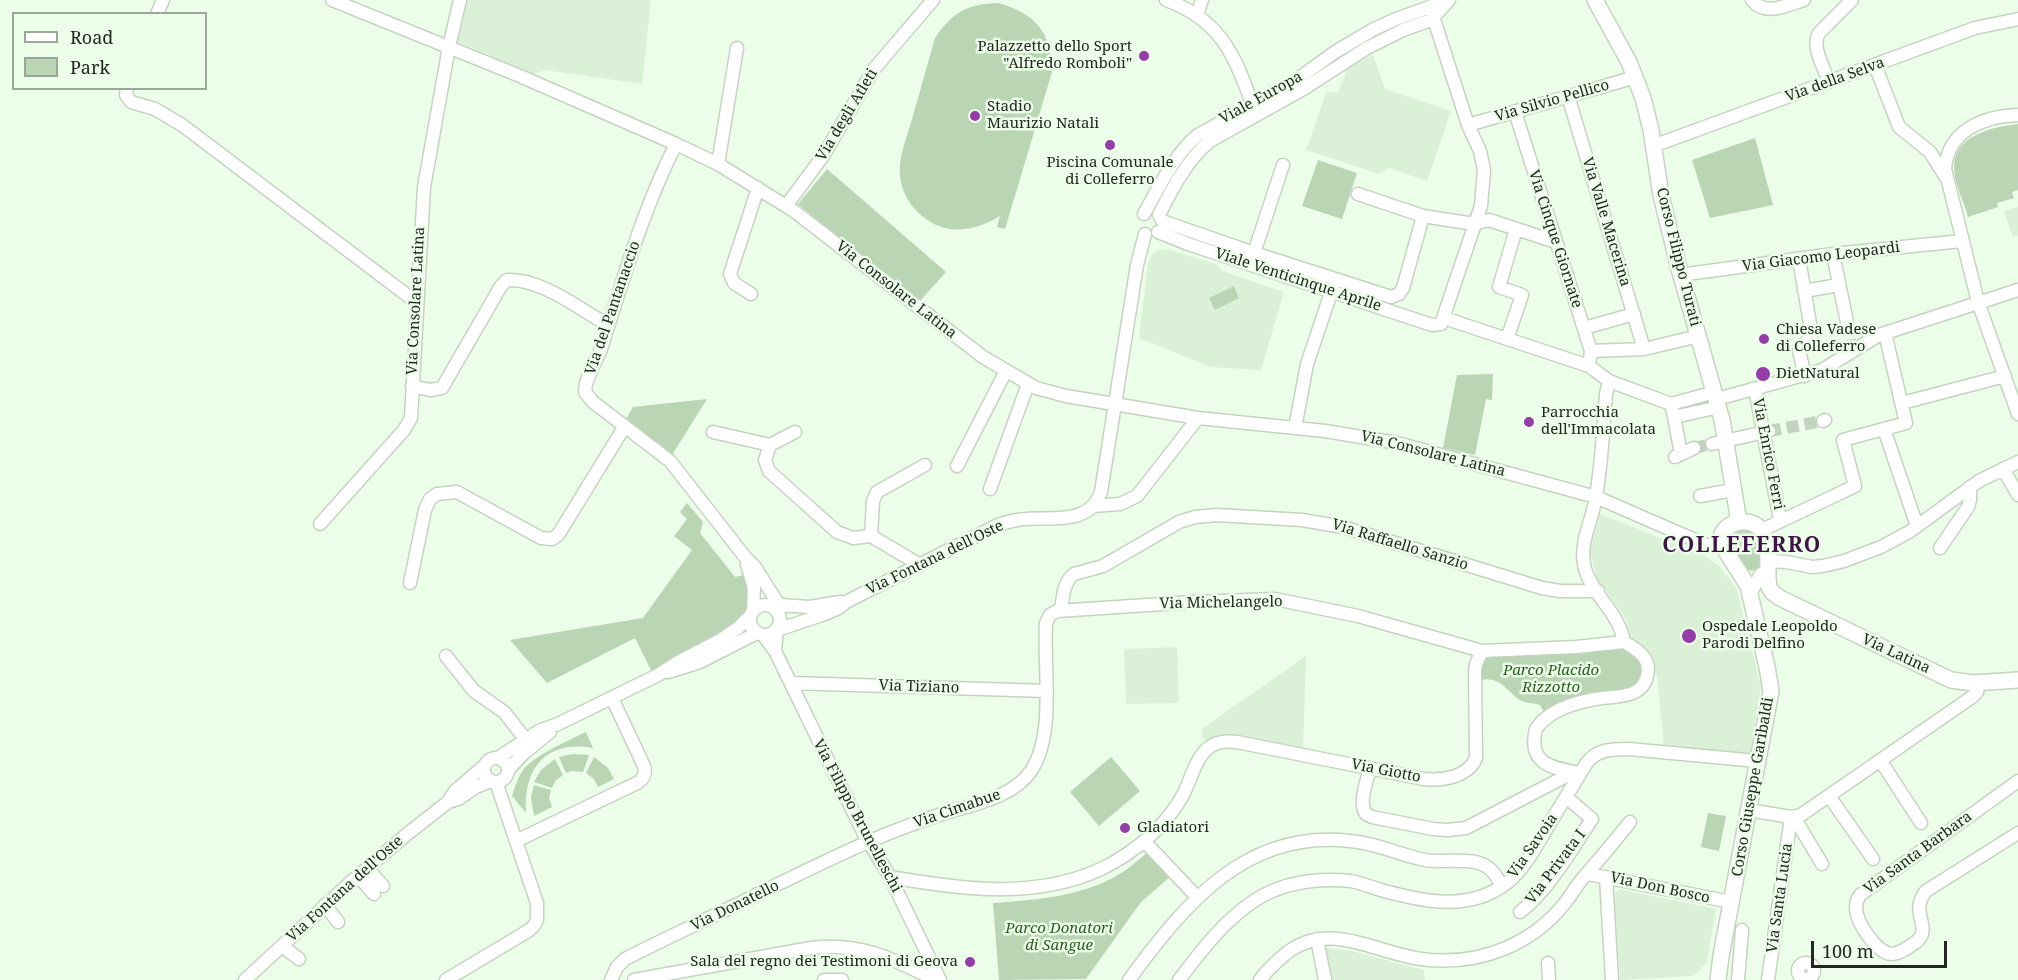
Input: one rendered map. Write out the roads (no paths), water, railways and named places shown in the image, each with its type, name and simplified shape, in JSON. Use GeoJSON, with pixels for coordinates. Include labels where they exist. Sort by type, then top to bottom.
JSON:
{"type":"FeatureCollection","features":[{"type":"Feature","properties":{"kind":"main road","name":"Corso Filippo Turati"},"geometry":{"type":"LineString","coordinates":[[1595,0],[1636,77],[1647,112],[1663,204],[1680,276],[1717,399],[1718,442],[1733,490],[1739,522]]}},
{"type":"Feature","properties":{"kind":"main road"},"geometry":{"type":"LineString","coordinates":[[1739,522],[1751,522],[1762,530],[1767,544],[1766,568],[1751,578],[1741,576],[1722,548],[1721,534],[1728,526],[1739,522]]}},
{"type":"Feature","properties":{"kind":"main road","name":"Via Latina"},"geometry":{"type":"LineString","coordinates":[[1766,568],[1769,587],[1780,598],[1942,675],[1961,682],[2018,680]]}},
{"type":"Feature","properties":{"kind":"main road","name":"Corso Giuseppe Garibaldi"},"geometry":{"type":"LineString","coordinates":[[1718,980],[1770,691],[1750,594],[1741,576]]}},
{"type":"Feature","properties":{"kind":"street","name":"Via Consolare Latina"},"geometry":{"type":"LineString","coordinates":[[332,0],[513,73],[718,164],[786,206],[975,351],[1028,384],[1058,394],[1115,405],[1198,418],[1347,434],[1397,443],[1596,497],[1704,544],[1722,548]]}},
{"type":"Feature","properties":{"kind":"street"},"geometry":{"type":"LineString","coordinates":[[449,47],[460,0]]}},
{"type":"Feature","properties":{"kind":"street","name":"Via degli Atleti"},"geometry":{"type":"LineString","coordinates":[[786,206],[823,156],[874,69],[933,0]]}},
{"type":"Feature","properties":{"kind":"street"},"geometry":{"type":"LineString","coordinates":[[1166,0],[1197,15],[1214,31],[1232,54],[1240,69],[1252,104]]}},
{"type":"Feature","properties":{"kind":"street"},"geometry":{"type":"LineString","coordinates":[[1197,15],[1203,0]]}},
{"type":"Feature","properties":{"kind":"street","name":"Viale Europa"},"geometry":{"type":"LineString","coordinates":[[1093,506],[1101,492],[1137,265],[1171,190],[1185,169],[1210,141],[1305,88],[1367,48],[1403,30],[1449,0]]}},
{"type":"Feature","properties":{"kind":"street"},"geometry":{"type":"LineString","coordinates":[[1752,0],[1763,9],[1774,9],[1787,3],[1803,0]]}},
{"type":"Feature","properties":{"kind":"street"},"geometry":{"type":"LineString","coordinates":[[1829,82],[1817,50],[1816,38],[1852,0]]}},
{"type":"Feature","properties":{"kind":"street"},"geometry":{"type":"LineString","coordinates":[[1435,8],[1468,125],[1478,146],[1484,170],[1481,206],[1441,321]]}},
{"type":"Feature","properties":{"kind":"street","name":"Viale Europa"},"geometry":{"type":"LineString","coordinates":[[1144,214],[1160,185],[1188,144],[1202,132],[1292,83],[1335,52],[1374,29],[1396,19],[1435,8]]}},
{"type":"Feature","properties":{"kind":"street","name":"Via della Selva"},"geometry":{"type":"LineString","coordinates":[[1653,146],[1975,27],[2018,19]]}},
{"type":"Feature","properties":{"kind":"street","name":"Via Consolare Latina"},"geometry":{"type":"LineString","coordinates":[[320,524],[406,427],[412,414],[416,302],[424,187],[449,47]]}},
{"type":"Feature","properties":{"kind":"street"},"geometry":{"type":"LineString","coordinates":[[718,164],[737,48]]}},
{"type":"Feature","properties":{"kind":"street"},"geometry":{"type":"LineString","coordinates":[[1875,65],[1899,127],[1930,152],[1946,177]]}},
{"type":"Feature","properties":{"kind":"street","name":"Via Silvio Pellico"},"geometry":{"type":"LineString","coordinates":[[1468,125],[1636,77]]}},
{"type":"Feature","properties":{"kind":"street"},"geometry":{"type":"LineString","coordinates":[[127,90],[126,95],[131,102],[155,109],[182,124],[416,302]]}},
{"type":"Feature","properties":{"kind":"street","name":"Via Valle Macerina"},"geometry":{"type":"LineString","coordinates":[[1568,96],[1644,349]]}},
{"type":"Feature","properties":{"kind":"street","name":"Via Cinque Giornate"},"geometry":{"type":"LineString","coordinates":[[1515,112],[1591,351],[1589,366]]}},
{"type":"Feature","properties":{"kind":"street"},"geometry":{"type":"LineString","coordinates":[[2018,115],[1983,120],[1962,133],[1947,154],[1945,169],[1978,302],[2018,414]]}},
{"type":"Feature","properties":{"kind":"street","name":"Via del Pantanaccio"},"geometry":{"type":"LineString","coordinates":[[676,144],[622,278],[600,352],[586,383],[585,392],[593,402],[674,465],[745,557],[758,570],[777,606]]}},
{"type":"Feature","properties":{"kind":"street","name":"Viale Venticinque Aprile"},"geometry":{"type":"LineString","coordinates":[[1254,253],[1283,165]]}},
{"type":"Feature","properties":{"kind":"street"},"geometry":{"type":"LineString","coordinates":[[751,294],[734,283],[730,274],[758,188]]}},
{"type":"Feature","properties":{"kind":"street"},"geometry":{"type":"LineString","coordinates":[[1358,194],[1423,216],[1474,224],[1489,220],[1556,242]]}},
{"type":"Feature","properties":{"kind":"street"},"geometry":{"type":"LineString","coordinates":[[1153,212],[1156,225],[1140,229],[1139,222],[1144,214],[1153,212]]}},
{"type":"Feature","properties":{"kind":"street","name":"Viale Venticinque Aprile"},"geometry":{"type":"LineString","coordinates":[[1156,225],[1188,244],[1333,286],[1388,297],[1396,296],[1403,288],[1423,216]]}},
{"type":"Feature","properties":{"kind":"street","name":"Viale Venticinque Aprile"},"geometry":{"type":"LineString","coordinates":[[1156,225],[1254,253],[1432,325],[1441,321],[1507,339],[1589,366],[1609,381],[1671,404]]}},
{"type":"Feature","properties":{"kind":"street"},"geometry":{"type":"LineString","coordinates":[[1507,339],[1522,295],[1498,287],[1516,229]]}},
{"type":"Feature","properties":{"kind":"street","name":"Via Giacomo Leopardi"},"geometry":{"type":"LineString","coordinates":[[1680,276],[1833,254],[1962,241]]}},
{"type":"Feature","properties":{"kind":"street"},"geometry":{"type":"LineString","coordinates":[[1833,254],[1846,322]]}},
{"type":"Feature","properties":{"kind":"street"},"geometry":{"type":"LineString","coordinates":[[1799,259],[1812,335],[1798,351],[1805,376]]}},
{"type":"Feature","properties":{"kind":"street"},"geometry":{"type":"LineString","coordinates":[[412,386],[432,390],[440,390],[444,386],[501,286],[507,280],[537,284],[608,326]]}},
{"type":"Feature","properties":{"kind":"street"},"geometry":{"type":"LineString","coordinates":[[1804,291],[1839,285]]}},
{"type":"Feature","properties":{"kind":"street"},"geometry":{"type":"LineString","coordinates":[[1295,428],[1307,364],[1333,286]]}},
{"type":"Feature","properties":{"kind":"street"},"geometry":{"type":"LineString","coordinates":[[1674,417],[1717,399],[1827,368],[1848,350],[1885,333],[2018,290]]}},
{"type":"Feature","properties":{"kind":"street"},"geometry":{"type":"LineString","coordinates":[[1584,328],[1634,314]]}},
{"type":"Feature","properties":{"kind":"street"},"geometry":{"type":"LineString","coordinates":[[1762,530],[1855,486],[1843,440],[1906,423],[1885,333]]}},
{"type":"Feature","properties":{"kind":"street"},"geometry":{"type":"LineString","coordinates":[[1591,351],[1644,349],[1699,336]]}},
{"type":"Feature","properties":{"kind":"street"},"geometry":{"type":"LineString","coordinates":[[957,466],[1006,371]]}},
{"type":"Feature","properties":{"kind":"street"},"geometry":{"type":"LineString","coordinates":[[1902,403],[2005,376]]}},
{"type":"Feature","properties":{"kind":"street"},"geometry":{"type":"LineString","coordinates":[[1577,773],[1552,768],[1542,762],[1535,746],[1536,729],[1549,717],[1570,706],[1631,694],[1641,687],[1647,678],[1647,663],[1641,654],[1624,642],[1618,622],[1587,573],[1583,556],[1584,539],[1596,497],[1609,381]]}},
{"type":"Feature","properties":{"kind":"street"},"geometry":{"type":"LineString","coordinates":[[990,489],[1028,384]]}},
{"type":"Feature","properties":{"kind":"street","name":"Via Enrico Ferri"},"geometry":{"type":"LineString","coordinates":[[1755,389],[1766,432],[1780,520]]}},
{"type":"Feature","properties":{"kind":"street"},"geometry":{"type":"LineString","coordinates":[[1694,448],[1678,455],[1671,404],[1717,399]]}},
{"type":"Feature","properties":{"kind":"street","name":"Via Fontana dell'Oste"},"geometry":{"type":"LineString","coordinates":[[777,630],[839,608],[846,602],[1006,522],[1071,518],[1086,513],[1093,506],[1120,504],[1137,496],[1198,418]]}},
{"type":"Feature","properties":{"kind":"street"},"geometry":{"type":"LineString","coordinates":[[410,583],[426,506],[434,496],[447,492],[463,494],[541,538],[552,539],[558,536],[625,426]]}},
{"type":"Feature","properties":{"kind":"street"},"geometry":{"type":"LineString","coordinates":[[1884,429],[1917,526]]}},
{"type":"Feature","properties":{"kind":"street"},"geometry":{"type":"LineString","coordinates":[[713,432],[770,446]]}},
{"type":"Feature","properties":{"kind":"street"},"geometry":{"type":"LineString","coordinates":[[795,432],[770,446],[765,460],[769,471],[827,524],[849,538],[861,539],[871,536],[920,565]]}},
{"type":"Feature","properties":{"kind":"street"},"geometry":{"type":"LineString","coordinates":[[1718,442],[1766,432]]}},
{"type":"Feature","properties":{"kind":"street"},"geometry":{"type":"LineString","coordinates":[[1750,594],[1766,568],[1787,562],[1812,567],[1829,565],[1890,543],[1970,487],[2018,462]]}},
{"type":"Feature","properties":{"kind":"street"},"geometry":{"type":"LineString","coordinates":[[871,536],[873,501],[877,492],[925,465]]}},
{"type":"Feature","properties":{"kind":"street"},"geometry":{"type":"LineString","coordinates":[[2003,469],[2018,495]]}},
{"type":"Feature","properties":{"kind":"street"},"geometry":{"type":"LineString","coordinates":[[1940,548],[1968,507],[1970,487]]}},
{"type":"Feature","properties":{"kind":"street"},"geometry":{"type":"LineString","coordinates":[[1701,496],[1733,490]]}},
{"type":"Feature","properties":{"kind":"street","name":"Via Raffaello Sanzio"},"geometry":{"type":"LineString","coordinates":[[1061,610],[1065,586],[1074,574],[1104,566],[1179,522],[1212,515],[1302,520],[1343,527],[1542,588],[1560,591],[1598,591]]}},
{"type":"Feature","properties":{"kind":"street","name":"Via del Pantanaccio"},"geometry":{"type":"LineString","coordinates":[[745,557],[753,582],[752,612]]}},
{"type":"Feature","properties":{"kind":"street","name":"Via Michelangelo"},"geometry":{"type":"LineString","coordinates":[[1061,610],[1280,599],[1368,618],[1482,651]]}},
{"type":"Feature","properties":{"kind":"street","name":"Via Fontana dell'Oste"},"geometry":{"type":"LineString","coordinates":[[777,606],[810,607],[846,602]]}},
{"type":"Feature","properties":{"kind":"street"},"geometry":{"type":"LineString","coordinates":[[446,980],[528,931],[536,924],[538,914],[537,903],[516,841],[493,781],[485,775],[484,766],[490,759],[498,758],[539,731],[658,675],[726,637],[762,605],[777,606],[779,612],[781,621],[777,630],[775,651]]}},
{"type":"Feature","properties":{"kind":"street","name":"Via Cimabue"},"geometry":{"type":"LineString","coordinates":[[868,841],[994,797],[1020,782],[1032,770],[1040,751],[1044,726],[1047,691],[1046,623],[1050,615],[1061,610]]}},
{"type":"Feature","properties":{"kind":"street"},"geometry":{"type":"LineString","coordinates":[[752,612],[751,625],[760,634]]}},
{"type":"Feature","properties":{"kind":"street"},"geometry":{"type":"LineString","coordinates":[[658,675],[695,664],[760,634],[773,633],[777,630]]}},
{"type":"Feature","properties":{"kind":"street","name":"Via Filippo Brunelleschi"},"geometry":{"type":"LineString","coordinates":[[760,634],[775,651],[791,682],[868,841],[890,877],[938,980]]}},
{"type":"Feature","properties":{"kind":"street"},"geometry":{"type":"LineString","coordinates":[[1482,651],[1624,642]]}},
{"type":"Feature","properties":{"kind":"street","name":"Via Giotto"},"geometry":{"type":"LineString","coordinates":[[890,877],[969,888],[1011,889],[1061,882],[1098,870],[1119,859],[1144,840],[1171,814],[1184,794],[1199,759],[1214,743],[1223,741],[1432,780],[1456,775],[1471,767],[1477,754],[1475,671],[1482,651]]}},
{"type":"Feature","properties":{"kind":"street"},"geometry":{"type":"LineString","coordinates":[[446,656],[474,691],[504,712],[526,740]]}},
{"type":"Feature","properties":{"kind":"street","name":"Via Tiziano"},"geometry":{"type":"LineString","coordinates":[[791,682],[1047,691]]}},
{"type":"Feature","properties":{"kind":"street"},"geometry":{"type":"LineString","coordinates":[[1748,810],[1792,817],[1801,815],[1972,698],[1977,692],[1979,683]]}},
{"type":"Feature","properties":{"kind":"street"},"geometry":{"type":"LineString","coordinates":[[516,841],[643,779],[644,766],[612,698]]}},
{"type":"Feature","properties":{"kind":"street"},"geometry":{"type":"LineString","coordinates":[[493,781],[503,780],[508,770],[524,753],[558,724]]}},
{"type":"Feature","properties":{"kind":"street","name":"Via Savoia"},"geometry":{"type":"LineString","coordinates":[[1184,977],[1213,939],[1239,913],[1262,896],[1286,886],[1317,881],[1349,881],[1417,900],[1446,902],[1474,899],[1502,886],[1525,862],[1566,797],[1577,773],[1594,755],[1613,749],[1649,750],[1757,760]]}},
{"type":"Feature","properties":{"kind":"street"},"geometry":{"type":"LineString","coordinates":[[498,758],[505,762],[508,770]]}},
{"type":"Feature","properties":{"kind":"street"},"geometry":{"type":"LineString","coordinates":[[1880,760],[1921,823]]}},
{"type":"Feature","properties":{"kind":"street","name":"Via Fontana dell'Oste"},"geometry":{"type":"LineString","coordinates":[[245,980],[325,905],[448,802],[460,786],[484,766]]}},
{"type":"Feature","properties":{"kind":"street"},"geometry":{"type":"LineString","coordinates":[[1370,768],[1362,806],[1366,814],[1447,830],[1474,825],[1577,773]]}},
{"type":"Feature","properties":{"kind":"street","name":"Via Fontana dell'Oste"},"geometry":{"type":"LineString","coordinates":[[448,802],[481,784],[493,781]]}},
{"type":"Feature","properties":{"kind":"street","name":"Via Santa Barbara"},"geometry":{"type":"LineString","coordinates":[[2018,781],[1860,895],[1857,902],[1857,914],[1878,948],[1893,954],[1917,941],[1923,933],[1918,908],[1926,891],[2018,833]]}},
{"type":"Feature","properties":{"kind":"street"},"geometry":{"type":"LineString","coordinates":[[1828,795],[1873,859]]}},
{"type":"Feature","properties":{"kind":"street","name":"Via Privata I"},"geometry":{"type":"LineString","coordinates":[[1520,912],[1527,907],[1561,866],[1592,819],[1566,797]]}},
{"type":"Feature","properties":{"kind":"street"},"geometry":{"type":"LineString","coordinates":[[1792,817],[1822,864]]}},
{"type":"Feature","properties":{"kind":"street","name":"Via Santa Lucia"},"geometry":{"type":"LineString","coordinates":[[1768,980],[1792,817]]}},
{"type":"Feature","properties":{"kind":"street"},"geometry":{"type":"LineString","coordinates":[[1260,980],[1269,968],[1290,949],[1317,939],[1346,940],[1426,960],[1458,960],[1481,956],[1515,944],[1543,926],[1563,906],[1630,822]]}},
{"type":"Feature","properties":{"kind":"street"},"geometry":{"type":"LineString","coordinates":[[1144,840],[1197,897]]}},
{"type":"Feature","properties":{"kind":"street"},"geometry":{"type":"LineString","coordinates":[[1129,980],[1171,924],[1197,897],[1230,871],[1256,856],[1297,843],[1331,840],[1371,844],[1432,861],[1480,864],[1490,869],[1502,886]]}},
{"type":"Feature","properties":{"kind":"street","name":"Via Donatello"},"geometry":{"type":"LineString","coordinates":[[613,975],[619,964],[629,957],[868,841]]}},
{"type":"Feature","properties":{"kind":"street"},"geometry":{"type":"LineString","coordinates":[[363,872],[379,890]]}},
{"type":"Feature","properties":{"kind":"street","name":"Via Don Bosco"},"geometry":{"type":"LineString","coordinates":[[1588,874],[1731,903]]}},
{"type":"Feature","properties":{"kind":"street"},"geometry":{"type":"LineString","coordinates":[[1606,877],[1612,980]]}},
{"type":"Feature","properties":{"kind":"street"},"geometry":{"type":"LineString","coordinates":[[325,905],[338,922]]}},
{"type":"Feature","properties":{"kind":"street"},"geometry":{"type":"LineString","coordinates":[[1738,980],[1742,930]]}},
{"type":"Feature","properties":{"kind":"street"},"geometry":{"type":"LineString","coordinates":[[1317,939],[1325,980]]}},
{"type":"Feature","properties":{"kind":"street"},"geometry":{"type":"LineString","coordinates":[[282,946],[299,959]]}},
{"type":"Feature","properties":{"kind":"street"},"geometry":{"type":"LineString","coordinates":[[634,980],[811,948],[835,946],[878,953],[938,980]]}},
{"type":"Feature","properties":{"kind":"street"},"geometry":{"type":"LineString","coordinates":[[1548,963],[1549,980]]}},
{"type":"Feature","properties":{"kind":"street"},"geometry":{"type":"LineString","coordinates":[[613,975],[629,980]]}},
{"type":"Feature","properties":{"kind":"street"},"geometry":{"type":"LineString","coordinates":[[824,980],[843,980]]}},
{"type":"Feature","properties":{"kind":"tunnel"},"geometry":{"type":"LineString","coordinates":[[1847,322],[1850,341]]}},
{"type":"Feature","properties":{"kind":"tunnel"},"geometry":{"type":"LineString","coordinates":[[1769,431],[1823,421]]}},
{"type":"Feature","properties":{"kind":"tunnel"},"geometry":{"type":"LineString","coordinates":[[1694,448],[1712,444]]}},
{"type":"Feature","properties":{"kind":"place","name":"Palazzetto dello Sport \"Alfredo Romboli\""},"geometry":{"type":"Point","coordinates":[1144,56]}},
{"type":"Feature","properties":{"kind":"place","name":"Stadio Maurizio Natali"},"geometry":{"type":"Point","coordinates":[975,116]}},
{"type":"Feature","properties":{"kind":"place","name":"Piscina Comunale di Colleferro"},"geometry":{"type":"Point","coordinates":[1110,145]}},
{"type":"Feature","properties":{"kind":"place","name":"Chiesa Vadese di Colleferro"},"geometry":{"type":"Point","coordinates":[1764,339]}},
{"type":"Feature","properties":{"kind":"place","name":"DietNatural"},"geometry":{"type":"Point","coordinates":[1763,374]}},
{"type":"Feature","properties":{"kind":"place","name":"Parrocchia dell'Immacolata"},"geometry":{"type":"Point","coordinates":[1529,422]}},
{"type":"Feature","properties":{"kind":"place","name":"Ospedale Leopoldo Parodi Delfino"},"geometry":{"type":"Point","coordinates":[1689,636]}},
{"type":"Feature","properties":{"kind":"place","name":"Gladiatori"},"geometry":{"type":"Point","coordinates":[1125,828]}},
{"type":"Feature","properties":{"kind":"place","name":"Sala del regno dei Testimoni di Geova"},"geometry":{"type":"Point","coordinates":[970,962]}},
{"type":"Feature","properties":{"kind":"district","name":"COLLEFERRO"},"geometry":{"type":"Point","coordinates":[1742,546]}},
{"type":"Feature","properties":{"kind":"park label","name":"Parco Placido Rizzotto"},"geometry":{"type":"Point","coordinates":[1551,680]}},
{"type":"Feature","properties":{"kind":"park label","name":"Parco Donatori di Sangue"},"geometry":{"type":"Point","coordinates":[1059,938]}}]}
